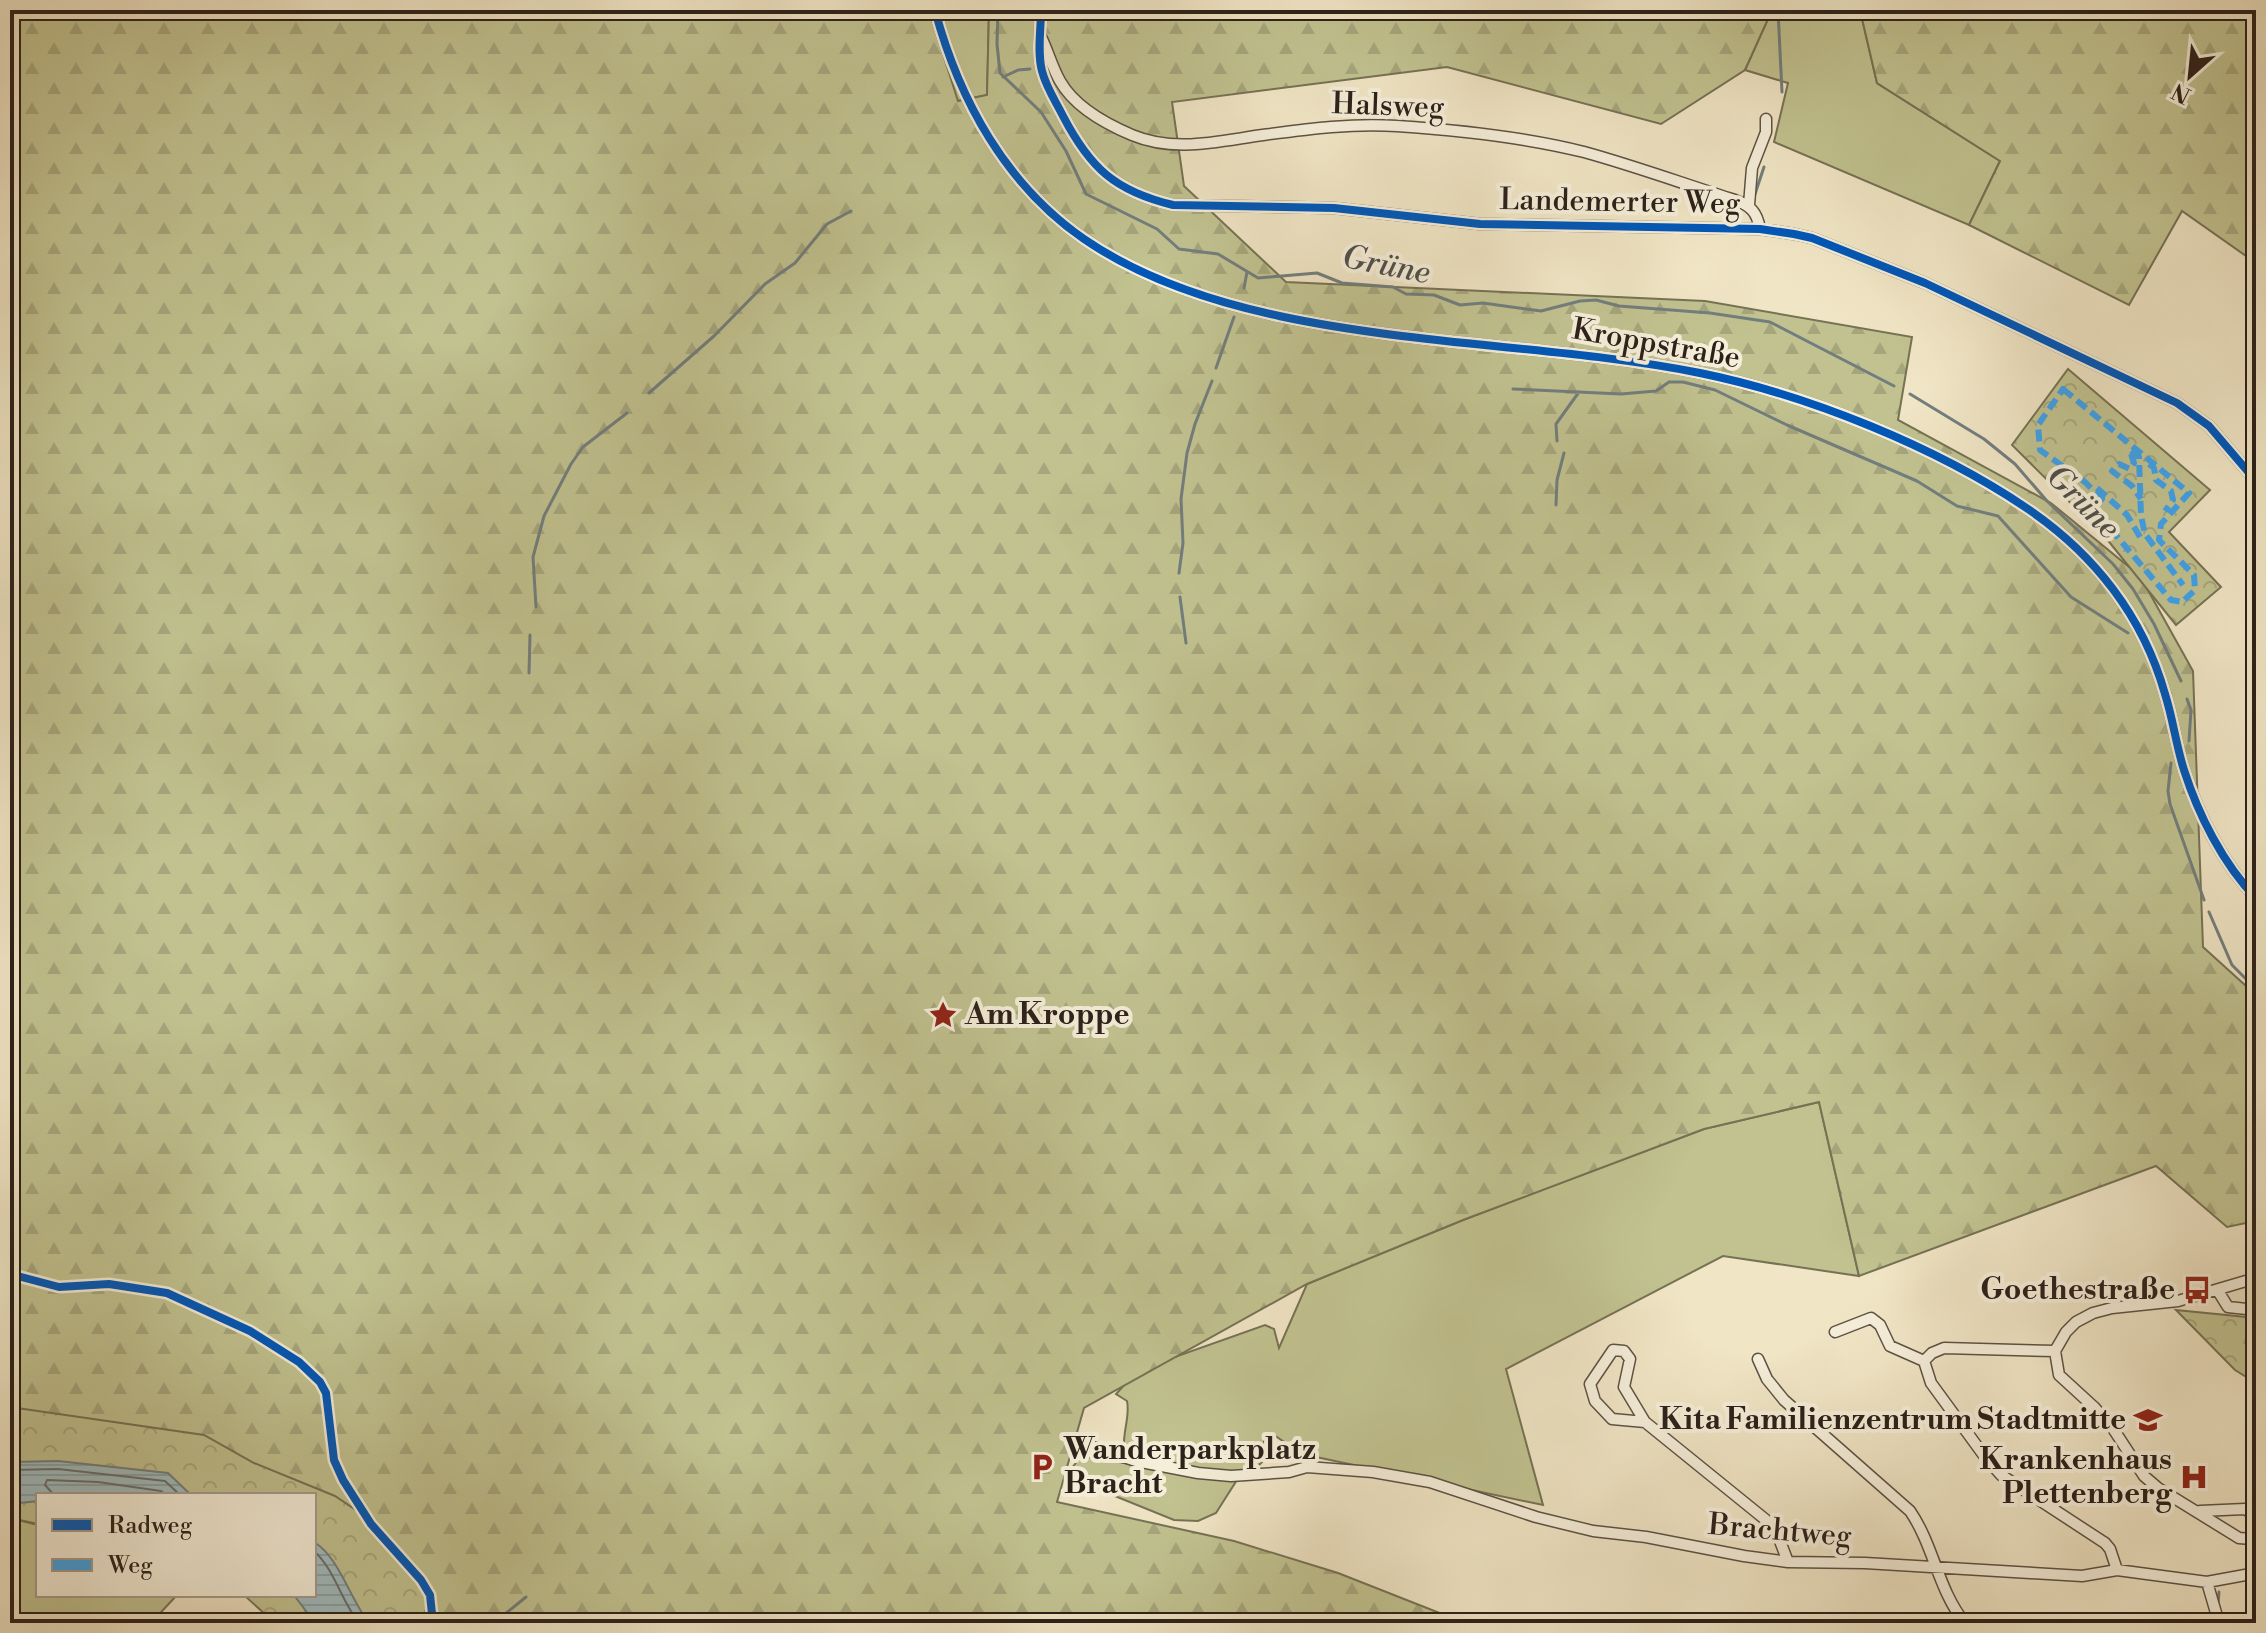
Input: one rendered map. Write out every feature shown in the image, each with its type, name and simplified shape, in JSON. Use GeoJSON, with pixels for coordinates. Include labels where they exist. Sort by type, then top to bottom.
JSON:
{"type":"FeatureCollection","features":[{"type":"Feature","properties":{"kind":"street","name":"Kroppstraße"},"geometry":{"type":"LineString","coordinates":[[935,10],[947,51],[975,115],[1011,169],[1031,193],[1081,237],[1140,269],[1218,299],[1312,321],[1414,336],[1577,352],[1749,384],[1802,401],[1902,441],[2031,511],[2068,539],[2097,568],[2142,633],[2165,693],[2184,769],[2195,798],[2220,848],[2256,898]]}},
{"type":"Feature","properties":{"kind":"street","name":"Landemerter Weg"},"geometry":{"type":"LineString","coordinates":[[1041,10],[1043,74],[1074,137],[1098,170],[1119,185],[1148,199],[1173,205],[1334,208],[1480,224],[1760,229],[1812,238],[1925,283],[2177,403],[2209,426],[2256,481]]}},
{"type":"Feature","properties":{"kind":"street","name":"Halsweg"},"geometry":{"type":"LineString","coordinates":[[1040,36],[1058,79],[1082,106],[1133,136],[1164,145],[1191,146],[1349,124],[1412,127],[1494,136],[1582,152],[1749,205]]}},
{"type":"Feature","properties":{"kind":"street"},"geometry":{"type":"LineString","coordinates":[[1760,229],[1758,215],[1749,205],[1752,168],[1766,132],[1766,119]]}},
{"type":"Feature","properties":{"kind":"street"},"geometry":{"type":"LineString","coordinates":[[2256,1278],[2178,1301],[2093,1313],[2076,1322],[2055,1351],[2059,1375],[2112,1427],[2144,1476],[2239,1538],[2252,1539],[2256,1534]]}},
{"type":"Feature","properties":{"kind":"street"},"geometry":{"type":"LineString","coordinates":[[2218,1291],[2228,1307],[2256,1310]]}},
{"type":"Feature","properties":{"kind":"street"},"geometry":{"type":"LineString","coordinates":[[1835,1332],[1871,1318],[1880,1325],[1890,1346],[1924,1361],[1931,1383],[2001,1475],[2105,1543],[2117,1570]]}},
{"type":"Feature","properties":{"kind":"street"},"geometry":{"type":"LineString","coordinates":[[1924,1361],[1944,1348],[2055,1351]]}},
{"type":"Feature","properties":{"kind":"street"},"geometry":{"type":"LineString","coordinates":[[1645,1422],[1612,1419],[1595,1401],[1590,1384],[1613,1350],[1624,1351],[1630,1359],[1624,1387],[1645,1422],[1766,1520],[1780,1541],[1788,1562]]}},
{"type":"Feature","properties":{"kind":"street"},"geometry":{"type":"LineString","coordinates":[[1758,1359],[1767,1379],[1784,1400],[1910,1511],[1923,1530],[1946,1593],[1965,1623]]}},
{"type":"Feature","properties":{"kind":"street","name":"Brachtweg"},"geometry":{"type":"LineString","coordinates":[[1093,1447],[1136,1461],[1198,1473],[1258,1475],[1307,1467],[1373,1472],[1430,1482],[1536,1517],[1593,1531],[1788,1562],[1935,1566],[2082,1576],[2117,1570],[2207,1582],[2256,1573]]}},
{"type":"Feature","properties":{"kind":"street"},"geometry":{"type":"LineString","coordinates":[[2198,1511],[2245,1509],[2256,1516]]}},
{"type":"Feature","properties":{"kind":"street"},"geometry":{"type":"LineString","coordinates":[[2207,1582],[2219,1623]]}},
{"type":"Feature","properties":{"kind":"green space"},"geometry":{"type":"Polygon","coordinates":[[[10,10],[929,10],[958,101],[987,95],[989,10],[1772,10],[1745,70],[1661,124],[1447,67],[1172,102],[1184,186],[1286,282],[1705,301],[1912,337],[1898,420],[2051,503],[2140,576],[2193,671],[2203,947],[2256,995],[2256,1221],[2227,1227],[2156,1166],[1859,1276],[1819,1102],[1704,1129],[1463,1220],[1307,1284],[1084,1408],[1057,1502],[1234,1541],[1338,1573],[1465,1623],[369,1623],[316,1500],[316,1493],[10,1462],[10,10]]]}},
{"type":"Feature","properties":{"kind":"green space"},"geometry":{"type":"Polygon","coordinates":[[[929,10],[989,10],[987,95],[957,101],[929,10]]]}},
{"type":"Feature","properties":{"kind":"green space"},"geometry":{"type":"Polygon","coordinates":[[[1772,10],[1860,10],[1877,83],[2000,161],[1969,225],[1774,142],[1788,83],[1745,70],[1772,10]]]}},
{"type":"Feature","properties":{"kind":"green space"},"geometry":{"type":"Polygon","coordinates":[[[1860,10],[2256,10],[2256,263],[2182,211],[2129,305],[1969,225],[2000,161],[1877,83],[1860,10]]]}},
{"type":"Feature","properties":{"kind":"green space"},"geometry":{"type":"Polygon","coordinates":[[[2068,369],[2210,490],[2169,532],[2221,587],[2176,625],[2106,538],[2012,445],[2068,369]]]}},
{"type":"Feature","properties":{"kind":"green space"},"geometry":{"type":"Polygon","coordinates":[[[1819,1102],[1859,1276],[1723,1256],[1506,1369],[1543,1505],[1302,1454],[1271,1433],[1264,1439],[1264,1460],[1258,1466],[1244,1469],[1216,1513],[1198,1521],[1174,1520],[1105,1492],[1063,1480],[1081,1456],[1155,1468],[1124,1443],[1127,1401],[1116,1394],[1138,1370],[1265,1325],[1274,1329],[1279,1348],[1307,1284],[1463,1220],[1704,1129],[1819,1102]]]}},
{"type":"Feature","properties":{"kind":"green space"},"geometry":{"type":"Polygon","coordinates":[[[2176,1310],[2256,1318],[2256,1383],[2235,1370],[2176,1310]]]}},
{"type":"Feature","properties":{"kind":"green space"},"geometry":{"type":"Polygon","coordinates":[[[10,1407],[204,1435],[254,1463],[335,1496],[372,1521],[416,1571],[424,1586],[428,1623],[280,1623],[268,1617],[246,1597],[316,1597],[316,1493],[36,1493],[36,1524],[10,1518],[10,1407]]]}},
{"type":"Feature","properties":{"kind":"green space"},"geometry":{"type":"Polygon","coordinates":[[[10,1518],[36,1524],[36,1597],[175,1597],[151,1623],[10,1623],[10,1518]]]}},
{"type":"Feature","properties":{"kind":"water"},"geometry":{"type":"Polygon","coordinates":[[[58,1461],[168,1473],[189,1493],[36,1493],[36,1501],[10,1504],[10,1462],[58,1461]]]}},
{"type":"Feature","properties":{"kind":"water"},"geometry":{"type":"Polygon","coordinates":[[[316,1544],[337,1568],[369,1623],[315,1623],[296,1597],[316,1597],[316,1544]]]}},
{"type":"Feature","properties":{"kind":"waterway","name":"Grüne"},"geometry":{"type":"LineString","coordinates":[[998,10],[1000,73],[1041,112],[1066,151],[1086,194],[1157,229],[1179,249],[1218,254],[1258,278],[1317,273],[1342,283],[1393,287],[1406,294],[1434,295],[1460,305],[1483,303],[1541,311],[1596,300],[1619,306],[1710,313],[1770,322],[1894,386]]}},
{"type":"Feature","properties":{"kind":"waterway"},"geometry":{"type":"LineString","coordinates":[[1778,10],[1782,92]]}},
{"type":"Feature","properties":{"kind":"waterway"},"geometry":{"type":"LineString","coordinates":[[1003,77],[1018,70],[1030,69]]}},
{"type":"Feature","properties":{"kind":"waterway"},"geometry":{"type":"LineString","coordinates":[[1755,194],[1764,167]]}},
{"type":"Feature","properties":{"kind":"waterway"},"geometry":{"type":"LineString","coordinates":[[649,393],[714,336],[765,284],[795,263],[827,224],[851,211]]}},
{"type":"Feature","properties":{"kind":"waterway"},"geometry":{"type":"LineString","coordinates":[[1244,288],[1247,272]]}},
{"type":"Feature","properties":{"kind":"waterway"},"geometry":{"type":"LineString","coordinates":[[1216,368],[1234,317]]}},
{"type":"Feature","properties":{"kind":"waterway"},"geometry":{"type":"LineString","coordinates":[[1179,573],[1183,543],[1181,499],[1187,453],[1212,381]]}},
{"type":"Feature","properties":{"kind":"waterway"},"geometry":{"type":"LineString","coordinates":[[1513,389],[1621,394],[1656,391],[1669,382],[1683,382],[1715,390],[1917,481],[1957,506],[1998,516],[2071,597],[2128,633]]}},
{"type":"Feature","properties":{"kind":"waterway"},"geometry":{"type":"LineString","coordinates":[[1557,441],[1556,424],[1579,392]]}},
{"type":"Feature","properties":{"kind":"waterway","name":"Grüne"},"geometry":{"type":"LineString","coordinates":[[1910,394],[1984,439],[2015,464],[2047,501],[2113,564],[2133,589],[2154,624],[2181,681]]}},
{"type":"Feature","properties":{"kind":"waterway"},"geometry":{"type":"LineString","coordinates":[[536,607],[533,557],[544,516],[583,447],[627,413]]}},
{"type":"Feature","properties":{"kind":"waterway"},"geometry":{"type":"LineString","coordinates":[[1556,505],[1557,480],[1564,453]]}},
{"type":"Feature","properties":{"kind":"waterway"},"geometry":{"type":"LineString","coordinates":[[1180,597],[1186,643]]}},
{"type":"Feature","properties":{"kind":"waterway"},"geometry":{"type":"LineString","coordinates":[[529,673],[530,635]]}},
{"type":"Feature","properties":{"kind":"waterway","name":"Grüne"},"geometry":{"type":"LineString","coordinates":[[2187,699],[2191,710],[2189,741]]}},
{"type":"Feature","properties":{"kind":"waterway","name":"Grüne"},"geometry":{"type":"LineString","coordinates":[[2171,763],[2170,804],[2204,900]]}},
{"type":"Feature","properties":{"kind":"waterway","name":"Grüne"},"geometry":{"type":"LineString","coordinates":[[2209,912],[2232,965],[2256,989]]}},
{"type":"Feature","properties":{"kind":"waterway"},"geometry":{"type":"LineString","coordinates":[[2218,1604],[2219,1592]]}},
{"type":"Feature","properties":{"kind":"waterway"},"geometry":{"type":"LineString","coordinates":[[494,1623],[526,1597]]}},
{"type":"Feature","properties":{"kind":"marked path"},"geometry":{"type":"LineString","coordinates":[[2063,389],[2189,493],[2161,524],[2159,540],[2194,575],[2195,590],[2182,602],[2171,600],[2097,513],[2075,495],[2097,504],[2102,499],[2085,482],[2040,450],[2038,425],[2063,389]]}},
{"type":"Feature","properties":{"kind":"marked path"},"geometry":{"type":"LineString","coordinates":[[2131,451],[2139,457],[2141,516],[2145,534],[2183,585]]}},
{"type":"Feature","properties":{"kind":"marked path"},"geometry":{"type":"LineString","coordinates":[[2131,454],[2134,463],[2130,469],[2119,464],[2112,471],[2132,486],[2141,499]]}},
{"type":"Feature","properties":{"kind":"marked path"},"geometry":{"type":"LineString","coordinates":[[2149,464],[2154,468],[2156,480],[2171,491],[2173,500],[2165,511]]}},
{"type":"Feature","properties":{"kind":"marked path"},"geometry":{"type":"LineString","coordinates":[[2097,488],[2127,515],[2143,542]]}},
{"type":"Feature","properties":{"kind":"cycle path"},"geometry":{"type":"LineString","coordinates":[[935,10],[957,76],[972,108],[1009,167],[1031,193],[1084,239],[1149,275],[1222,302],[1300,320],[1382,333],[1626,361],[1741,383],[1827,409],[1870,426],[1954,465],[2028,509],[2095,567],[2129,613],[2156,666],[2184,770],[2197,804],[2222,854],[2256,898]]}},
{"type":"Feature","properties":{"kind":"cycle path"},"geometry":{"type":"LineString","coordinates":[[1041,10],[1039,49],[1044,77],[1073,134],[1106,175],[1153,199],[1173,205],[1334,208],[1480,224],[1760,229],[1812,238],[1925,283],[2177,403],[2209,426],[2256,481]]}},
{"type":"Feature","properties":{"kind":"cycle path"},"geometry":{"type":"LineString","coordinates":[[10,1274],[59,1287],[109,1284],[167,1293],[250,1331],[299,1362],[320,1382],[326,1393],[334,1460],[343,1480],[371,1524],[421,1580],[430,1595],[433,1623]]}},
{"type":"Feature","properties":{"kind":"place","name":"Am Kroppe"},"geometry":{"type":"Point","coordinates":[943,1015]}},
{"type":"Feature","properties":{"kind":"place","name":"Goethestraße"},"geometry":{"type":"Point","coordinates":[2197,1290]}},
{"type":"Feature","properties":{"kind":"place","name":"Kita Familienzentrum Stadtmitte"},"geometry":{"type":"Point","coordinates":[2148,1420]}},
{"type":"Feature","properties":{"kind":"place","name":"Wanderparkplatz Bracht"},"geometry":{"type":"Point","coordinates":[1042,1467]}},
{"type":"Feature","properties":{"kind":"place","name":"Krankenhaus Plettenberg"},"geometry":{"type":"Point","coordinates":[2194,1477]}}]}
